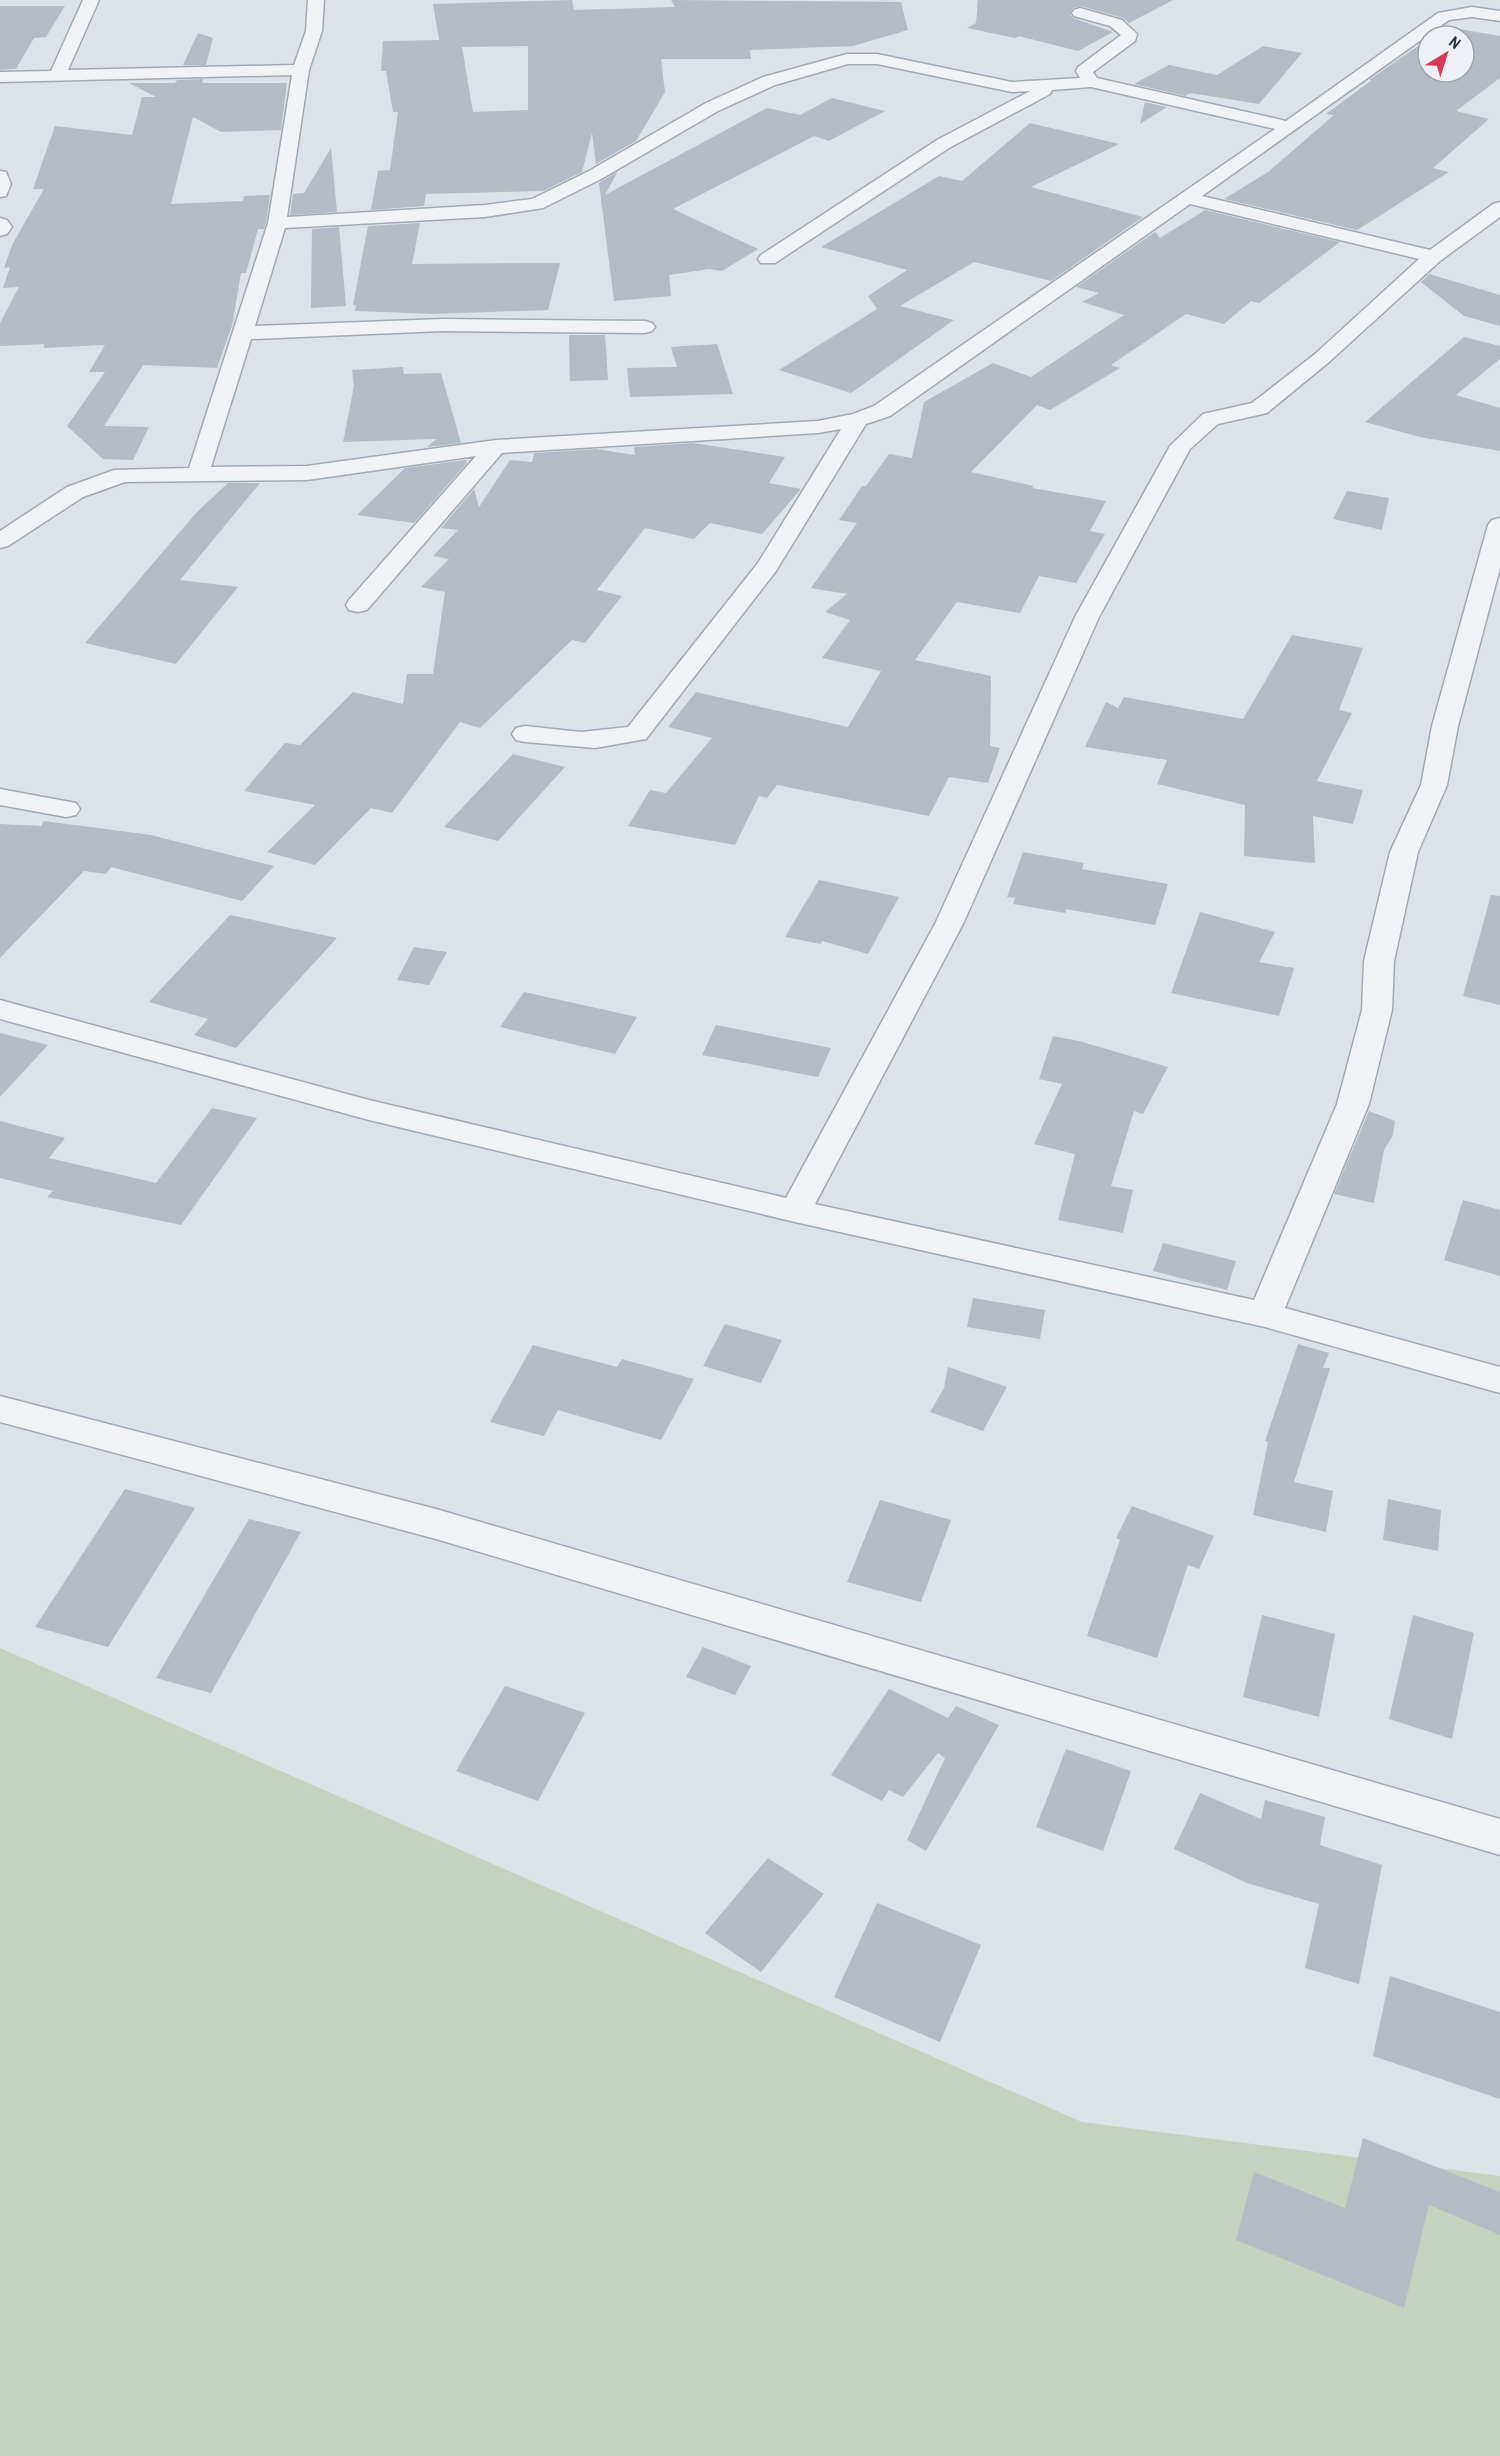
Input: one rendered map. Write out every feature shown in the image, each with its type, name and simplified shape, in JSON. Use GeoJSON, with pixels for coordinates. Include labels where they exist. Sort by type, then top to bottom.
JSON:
{"type":"FeatureCollection","features":[{"type":"Feature","properties":{"kind":"street"},"geometry":{"type":"LineString","coordinates":[[57,76],[91,0]]}},
{"type":"Feature","properties":{"kind":"street"},"geometry":{"type":"LineString","coordinates":[[198,474],[277,223],[301,70],[314,31],[316,0]]}},
{"type":"Feature","properties":{"kind":"street"},"geometry":{"type":"LineString","coordinates":[[1433,3],[1459,12],[1500,16]]}},
{"type":"Feature","properties":{"kind":"street"},"geometry":{"type":"LineString","coordinates":[[0,542],[75,492],[94,483],[122,475],[307,473],[496,447],[818,427],[858,420],[882,411],[1444,16],[1459,12]]}},
{"type":"Feature","properties":{"kind":"street"},"geometry":{"type":"LineString","coordinates":[[1080,13],[1116,23],[1129,34],[1129,38],[1084,71],[1091,82]]}},
{"type":"Feature","properties":{"kind":"street"},"geometry":{"type":"LineString","coordinates":[[277,223],[348,217],[485,211],[536,204],[595,176],[712,107],[769,81],[847,59],[878,59],[1012,87],[1091,82],[1289,127]]}},
{"type":"Feature","properties":{"kind":"street"},"geometry":{"type":"LineString","coordinates":[[0,77],[301,70]]}},
{"type":"Feature","properties":{"kind":"street"},"geometry":{"type":"LineString","coordinates":[[768,259],[943,144],[1056,84]]}},
{"type":"Feature","properties":{"kind":"street"},"geometry":{"type":"LineString","coordinates":[[0,176],[2,184],[0,192]]}},
{"type":"Feature","properties":{"kind":"street"},"geometry":{"type":"LineString","coordinates":[[1187,198],[1432,257]]}},
{"type":"Feature","properties":{"kind":"street"},"geometry":{"type":"LineString","coordinates":[[795,1211],[949,924],[1087,617],[1180,446],[1211,419],[1259,408],[1322,358],[1432,257],[1496,217]]}},
{"type":"Feature","properties":{"kind":"street"},"geometry":{"type":"LineString","coordinates":[[0,224],[3,227],[0,230]]}},
{"type":"Feature","properties":{"kind":"street"},"geometry":{"type":"LineString","coordinates":[[242,333],[331,326],[486,323],[645,327]]}},
{"type":"Feature","properties":{"kind":"street"},"geometry":{"type":"LineString","coordinates":[[525,734],[574,741],[613,740],[637,732],[768,566],[858,420]]}},
{"type":"Feature","properties":{"kind":"street"},"geometry":{"type":"LineString","coordinates":[[358,605],[496,447]]}},
{"type":"Feature","properties":{"kind":"street"},"geometry":{"type":"LineString","coordinates":[[1265,1315],[1353,1104],[1377,1010],[1379,961],[1404,852],[1434,785],[1445,726],[1500,525]]}},
{"type":"Feature","properties":{"kind":"street"},"geometry":{"type":"LineString","coordinates":[[0,797],[66,809]]}},
{"type":"Feature","properties":{"kind":"street"},"geometry":{"type":"LineString","coordinates":[[0,1009],[369,1110],[795,1211],[1265,1315],[1500,1380]]}},
{"type":"Feature","properties":{"kind":"street"},"geometry":{"type":"LineString","coordinates":[[0,1409],[436,1524],[1500,1837]]}},
{"type":"Feature","properties":{"kind":"green space"},"geometry":{"type":"Polygon","coordinates":[[[0,1648],[1082,2122],[1500,2176],[1500,2456],[0,2456],[0,1648]]]}},
{"type":"Feature","properties":{"kind":"building"},"geometry":{"type":"Polygon","coordinates":[[[572,0],[574,10],[675,7],[671,0],[901,2],[908,30],[853,46],[750,50],[751,59],[661,59],[665,92],[636,141],[596,164],[592,133],[582,172],[543,191],[426,194],[424,206],[371,210],[378,171],[390,170],[398,112],[393,112],[386,71],[381,71],[383,41],[439,40],[433,4],[572,0]],[[528,46],[462,47],[473,112],[528,110],[528,46]]]}},
{"type":"Feature","properties":{"kind":"building"},"geometry":{"type":"Polygon","coordinates":[[[978,0],[1173,0],[1129,23],[1123,18],[1081,6],[1073,8],[1070,14],[1073,18],[1113,32],[1078,51],[1019,36],[1015,38],[967,28],[976,23],[978,0]]]}},
{"type":"Feature","properties":{"kind":"building"},"geometry":{"type":"Polygon","coordinates":[[[0,6],[65,6],[46,37],[34,38],[16,69],[0,70],[0,6]]]}},
{"type":"Feature","properties":{"kind":"building"},"geometry":{"type":"Polygon","coordinates":[[[1476,32],[1500,36],[1500,78],[1456,111],[1489,119],[1433,168],[1449,172],[1357,230],[1224,199],[1268,172],[1334,115],[1326,114],[1372,80],[1369,80],[1416,47],[1416,84],[1476,84],[1476,32]]]}},
{"type":"Feature","properties":{"kind":"building"},"geometry":{"type":"Polygon","coordinates":[[[198,33],[213,38],[206,65],[183,65],[198,33]]]}},
{"type":"Feature","properties":{"kind":"building"},"geometry":{"type":"Polygon","coordinates":[[[1263,46],[1302,53],[1259,104],[1190,93],[1185,96],[1134,84],[1169,65],[1217,75],[1263,46]]]}},
{"type":"Feature","properties":{"kind":"building"},"geometry":{"type":"Polygon","coordinates":[[[203,79],[202,83],[287,83],[281,130],[221,132],[193,117],[171,204],[243,201],[244,196],[270,195],[266,222],[264,229],[258,229],[246,273],[241,273],[232,326],[217,368],[143,365],[104,426],[149,427],[133,460],[103,459],[67,426],[105,372],[89,372],[105,345],[44,348],[44,344],[0,346],[0,323],[19,287],[3,288],[10,267],[4,268],[13,243],[44,189],[33,189],[55,126],[132,135],[142,97],[156,97],[129,83],[175,83],[177,80],[203,79]]]}},
{"type":"Feature","properties":{"kind":"building"},"geometry":{"type":"Polygon","coordinates":[[[832,98],[885,111],[829,141],[814,136],[673,209],[758,249],[722,271],[709,269],[669,275],[671,296],[614,301],[599,183],[618,171],[605,195],[767,108],[800,115],[832,98]]]}},
{"type":"Feature","properties":{"kind":"building"},"geometry":{"type":"Polygon","coordinates":[[[1145,102],[1167,107],[1140,124],[1145,102]]]}},
{"type":"Feature","properties":{"kind":"building"},"geometry":{"type":"Polygon","coordinates":[[[1030,123],[1119,144],[1031,187],[1143,217],[1051,281],[974,262],[900,306],[954,320],[851,393],[779,370],[877,309],[868,296],[907,270],[821,247],[939,176],[962,181],[1030,123]]]}},
{"type":"Feature","properties":{"kind":"building"},"geometry":{"type":"Polygon","coordinates":[[[331,148],[337,212],[290,215],[293,194],[304,193],[331,148]]]}},
{"type":"Feature","properties":{"kind":"building"},"geometry":{"type":"Polygon","coordinates":[[[1205,210],[1340,242],[1259,303],[1251,301],[1224,324],[1186,314],[1111,365],[1120,368],[1050,410],[1037,405],[971,472],[1034,486],[1032,488],[1106,501],[1090,531],[1105,534],[1076,583],[1039,576],[1020,613],[957,602],[915,660],[991,676],[990,746],[1000,748],[988,783],[949,777],[929,816],[777,785],[767,798],[759,796],[735,845],[628,826],[650,790],[666,793],[712,738],[668,727],[696,692],[848,727],[881,671],[822,658],[850,620],[825,612],[847,594],[811,588],[857,523],[839,520],[862,486],[866,486],[889,454],[912,458],[924,402],[993,363],[1031,377],[1124,315],[1082,302],[1099,293],[1076,287],[1155,232],[1160,238],[1205,210]]]}},
{"type":"Feature","properties":{"kind":"building"},"geometry":{"type":"Polygon","coordinates":[[[420,223],[412,264],[560,263],[548,310],[434,314],[355,311],[356,305],[353,305],[368,226],[420,223]]]}},
{"type":"Feature","properties":{"kind":"building"},"geometry":{"type":"Polygon","coordinates":[[[339,227],[346,306],[311,308],[312,229],[339,227]]]}},
{"type":"Feature","properties":{"kind":"building"},"geometry":{"type":"Polygon","coordinates":[[[1429,274],[1500,295],[1500,326],[1464,316],[1421,282],[1429,274]]]}},
{"type":"Feature","properties":{"kind":"building"},"geometry":{"type":"Polygon","coordinates":[[[569,335],[605,335],[608,380],[570,381],[569,335]]]}},
{"type":"Feature","properties":{"kind":"building"},"geometry":{"type":"Polygon","coordinates":[[[1464,337],[1500,346],[1500,359],[1456,395],[1500,408],[1500,451],[1420,437],[1365,422],[1464,337]]]}},
{"type":"Feature","properties":{"kind":"building"},"geometry":{"type":"Polygon","coordinates":[[[717,344],[733,394],[630,397],[627,368],[677,367],[671,347],[717,344]]]}},
{"type":"Feature","properties":{"kind":"building"},"geometry":{"type":"Polygon","coordinates":[[[403,367],[404,374],[441,373],[461,443],[427,447],[436,439],[343,442],[354,386],[352,370],[403,367]]]}},
{"type":"Feature","properties":{"kind":"building"},"geometry":{"type":"Polygon","coordinates":[[[693,443],[785,457],[769,483],[801,489],[762,534],[710,523],[694,539],[645,528],[597,590],[622,596],[585,643],[572,640],[480,728],[460,722],[392,813],[371,808],[315,865],[267,852],[315,805],[244,791],[285,743],[300,745],[353,692],[403,704],[407,674],[433,674],[445,592],[421,587],[449,559],[433,556],[458,530],[441,528],[474,489],[479,507],[510,460],[532,462],[534,453],[596,449],[635,455],[634,447],[693,443]]]}},
{"type":"Feature","properties":{"kind":"building"},"geometry":{"type":"Polygon","coordinates":[[[466,460],[467,463],[414,523],[357,515],[405,468],[466,460]]]}},
{"type":"Feature","properties":{"kind":"building"},"geometry":{"type":"Polygon","coordinates":[[[228,483],[260,483],[180,580],[238,587],[176,664],[85,643],[196,513],[228,483]]]}},
{"type":"Feature","properties":{"kind":"building"},"geometry":{"type":"Polygon","coordinates":[[[1347,491],[1389,498],[1382,530],[1333,519],[1347,491]]]}},
{"type":"Feature","properties":{"kind":"building"},"geometry":{"type":"Polygon","coordinates":[[[1292,635],[1363,648],[1339,710],[1352,713],[1317,781],[1363,790],[1353,824],[1313,816],[1315,863],[1244,856],[1245,805],[1157,784],[1167,760],[1085,747],[1106,702],[1118,708],[1124,697],[1243,719],[1292,635]]]}},
{"type":"Feature","properties":{"kind":"building"},"geometry":{"type":"Polygon","coordinates":[[[513,754],[565,767],[498,841],[444,827],[513,754]]]}},
{"type":"Feature","properties":{"kind":"building"},"geometry":{"type":"Polygon","coordinates":[[[44,821],[151,835],[274,866],[242,901],[111,867],[106,874],[84,871],[0,958],[0,824],[41,826],[44,821]]]}},
{"type":"Feature","properties":{"kind":"building"},"geometry":{"type":"Polygon","coordinates":[[[1023,852],[1084,863],[1082,869],[1168,884],[1155,925],[1066,909],[1065,913],[1013,904],[1015,898],[1007,897],[1023,852]]]}},
{"type":"Feature","properties":{"kind":"building"},"geometry":{"type":"Polygon","coordinates":[[[819,880],[899,897],[868,954],[822,941],[821,944],[785,937],[819,880]]]}},
{"type":"Feature","properties":{"kind":"building"},"geometry":{"type":"Polygon","coordinates":[[[1491,895],[1500,896],[1500,1005],[1463,996],[1491,895]]]}},
{"type":"Feature","properties":{"kind":"building"},"geometry":{"type":"Polygon","coordinates":[[[1200,912],[1275,932],[1259,962],[1294,968],[1279,1016],[1171,993],[1200,912]]]}},
{"type":"Feature","properties":{"kind":"building"},"geometry":{"type":"Polygon","coordinates":[[[230,915],[337,938],[236,1048],[194,1035],[208,1019],[149,1002],[230,915]]]}},
{"type":"Feature","properties":{"kind":"building"},"geometry":{"type":"Polygon","coordinates":[[[414,947],[447,952],[429,985],[397,980],[414,947]]]}},
{"type":"Feature","properties":{"kind":"building"},"geometry":{"type":"Polygon","coordinates":[[[524,992],[637,1017],[615,1054],[500,1027],[524,992]]]}},
{"type":"Feature","properties":{"kind":"building"},"geometry":{"type":"Polygon","coordinates":[[[716,1025],[831,1048],[818,1077],[702,1055],[716,1025]]]}},
{"type":"Feature","properties":{"kind":"building"},"geometry":{"type":"Polygon","coordinates":[[[0,1033],[48,1045],[0,1097],[0,1033]]]}},
{"type":"Feature","properties":{"kind":"building"},"geometry":{"type":"Polygon","coordinates":[[[1053,1036],[1079,1041],[1168,1067],[1143,1114],[1134,1111],[1111,1186],[1133,1190],[1123,1233],[1058,1220],[1075,1154],[1034,1144],[1062,1084],[1039,1079],[1053,1036]]]}},
{"type":"Feature","properties":{"kind":"building"},"geometry":{"type":"Polygon","coordinates":[[[212,1108],[257,1118],[181,1225],[47,1197],[53,1191],[0,1178],[0,1121],[65,1138],[49,1158],[156,1183],[212,1108]]]}},
{"type":"Feature","properties":{"kind":"building"},"geometry":{"type":"Polygon","coordinates":[[[1369,1111],[1395,1121],[1393,1135],[1384,1150],[1374,1203],[1334,1194],[1369,1111]]]}},
{"type":"Feature","properties":{"kind":"building"},"geometry":{"type":"Polygon","coordinates":[[[1463,1200],[1500,1210],[1500,1276],[1444,1260],[1463,1200]]]}},
{"type":"Feature","properties":{"kind":"building"},"geometry":{"type":"Polygon","coordinates":[[[1163,1243],[1236,1261],[1227,1290],[1153,1271],[1163,1243]]]}},
{"type":"Feature","properties":{"kind":"building"},"geometry":{"type":"Polygon","coordinates":[[[973,1298],[1045,1310],[1040,1339],[967,1327],[973,1298]]]}},
{"type":"Feature","properties":{"kind":"building"},"geometry":{"type":"Polygon","coordinates":[[[725,1324],[782,1340],[761,1383],[703,1366],[725,1324]]]}},
{"type":"Feature","properties":{"kind":"building"},"geometry":{"type":"Polygon","coordinates":[[[1298,1344],[1329,1353],[1323,1368],[1330,1368],[1294,1482],[1333,1491],[1326,1532],[1253,1515],[1268,1442],[1265,1441],[1298,1344]]]}},
{"type":"Feature","properties":{"kind":"building"},"geometry":{"type":"Polygon","coordinates":[[[533,1345],[617,1367],[622,1359],[694,1379],[661,1440],[558,1410],[544,1436],[490,1422],[533,1345]]]}},
{"type":"Feature","properties":{"kind":"building"},"geometry":{"type":"Polygon","coordinates":[[[948,1367],[1007,1387],[983,1431],[930,1412],[944,1388],[948,1367]]]}},
{"type":"Feature","properties":{"kind":"building"},"geometry":{"type":"Polygon","coordinates":[[[125,1489],[195,1508],[108,1647],[35,1627],[125,1489]]]}},
{"type":"Feature","properties":{"kind":"building"},"geometry":{"type":"Polygon","coordinates":[[[1388,1499],[1441,1510],[1438,1551],[1383,1540],[1388,1499]]]}},
{"type":"Feature","properties":{"kind":"building"},"geometry":{"type":"Polygon","coordinates":[[[880,1500],[951,1520],[921,1602],[847,1582],[880,1500]]]}},
{"type":"Feature","properties":{"kind":"building"},"geometry":{"type":"Polygon","coordinates":[[[1132,1506],[1214,1536],[1199,1569],[1188,1565],[1157,1658],[1087,1636],[1120,1540],[1116,1538],[1132,1506]]]}},
{"type":"Feature","properties":{"kind":"building"},"geometry":{"type":"Polygon","coordinates":[[[249,1519],[301,1532],[211,1693],[156,1678],[249,1519]]]}},
{"type":"Feature","properties":{"kind":"building"},"geometry":{"type":"Polygon","coordinates":[[[1262,1615],[1335,1634],[1319,1717],[1243,1697],[1262,1615]]]}},
{"type":"Feature","properties":{"kind":"building"},"geometry":{"type":"Polygon","coordinates":[[[1413,1615],[1474,1633],[1452,1739],[1389,1719],[1413,1615]]]}},
{"type":"Feature","properties":{"kind":"building"},"geometry":{"type":"Polygon","coordinates":[[[703,1647],[751,1666],[735,1695],[686,1677],[703,1647]]]}},
{"type":"Feature","properties":{"kind":"building"},"geometry":{"type":"Polygon","coordinates":[[[505,1686],[585,1713],[538,1801],[456,1771],[505,1686]]]}},
{"type":"Feature","properties":{"kind":"building"},"geometry":{"type":"Polygon","coordinates":[[[889,1689],[948,1718],[956,1706],[999,1725],[926,1851],[907,1840],[945,1758],[938,1753],[903,1797],[889,1790],[882,1801],[831,1775],[889,1689]]]}},
{"type":"Feature","properties":{"kind":"building"},"geometry":{"type":"Polygon","coordinates":[[[1066,1749],[1131,1771],[1103,1851],[1036,1827],[1066,1749]]]}},
{"type":"Feature","properties":{"kind":"building"},"geometry":{"type":"Polygon","coordinates":[[[1200,1793],[1261,1819],[1265,1800],[1325,1817],[1320,1845],[1382,1865],[1359,1984],[1305,1968],[1319,1904],[1247,1883],[1174,1849],[1200,1793]]]}},
{"type":"Feature","properties":{"kind":"building"},"geometry":{"type":"Polygon","coordinates":[[[768,1858],[824,1894],[761,1972],[705,1933],[768,1858]]]}},
{"type":"Feature","properties":{"kind":"building"},"geometry":{"type":"Polygon","coordinates":[[[877,1903],[981,1945],[940,2042],[834,1997],[877,1903]]]}},
{"type":"Feature","properties":{"kind":"building"},"geometry":{"type":"Polygon","coordinates":[[[1390,1976],[1500,2012],[1500,2099],[1373,2056],[1390,1976]]]}},
{"type":"Feature","properties":{"kind":"building"},"geometry":{"type":"Polygon","coordinates":[[[1363,2138],[1500,2192],[1500,2235],[1429,2205],[1404,2308],[1236,2240],[1254,2172],[1345,2208],[1363,2138]]]}}]}
